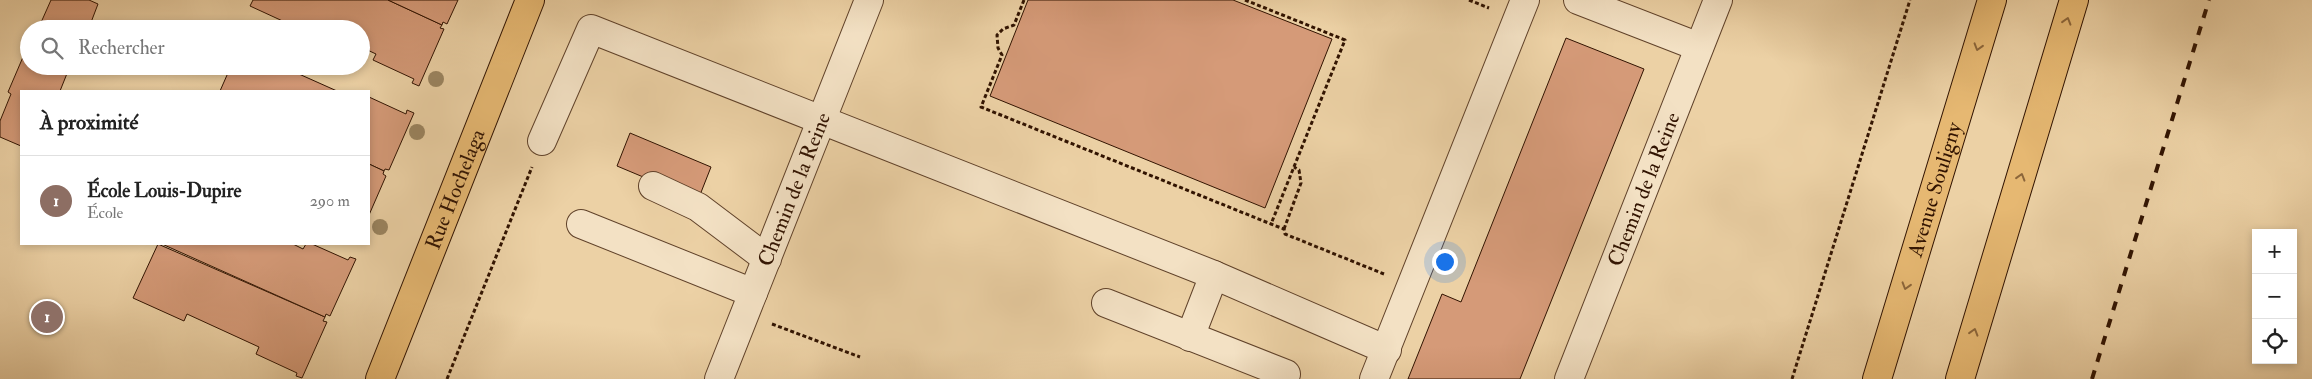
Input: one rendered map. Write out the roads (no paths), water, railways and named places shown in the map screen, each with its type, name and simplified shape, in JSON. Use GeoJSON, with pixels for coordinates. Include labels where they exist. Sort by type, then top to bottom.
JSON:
{"type":"FeatureCollection","features":[{"type":"Feature","properties":{"kind":"main road","name":"Rue Hochelaga"},"geometry":{"type":"LineString","coordinates":[[380,379],[530,0]]}},
{"type":"Feature","properties":{"kind":"main road","name":"Avenue Souligny"},"geometry":{"type":"LineString","coordinates":[[1877,379],[1992,0]]}},
{"type":"Feature","properties":{"kind":"main road"},"geometry":{"type":"LineString","coordinates":[[1960,379],[2074,0]]}},
{"type":"Feature","properties":{"kind":"lane","name":"Chemin de la Reine"},"geometry":{"type":"LineString","coordinates":[[719,379],[869,0]]}},
{"type":"Feature","properties":{"kind":"lane"},"geometry":{"type":"LineString","coordinates":[[1374,379],[1525,0]]}},
{"type":"Feature","properties":{"kind":"lane"},"geometry":{"type":"LineString","coordinates":[[1578,0],[1620,8],[1698,47]]}},
{"type":"Feature","properties":{"kind":"lane","name":"Chemin de la Reine"},"geometry":{"type":"LineString","coordinates":[[1569,379],[1718,0]]}},
{"type":"Feature","properties":{"kind":"lane"},"geometry":{"type":"LineString","coordinates":[[542,141],[591,29],[1214,275],[1387,350]]}},
{"type":"Feature","properties":{"kind":"lane"},"geometry":{"type":"LineString","coordinates":[[653,186],[698,207],[766,259]]}},
{"type":"Feature","properties":{"kind":"lane"},"geometry":{"type":"LineString","coordinates":[[581,224],[753,293]]}},
{"type":"Feature","properties":{"kind":"lane"},"geometry":{"type":"LineString","coordinates":[[1190,337],[1214,275]]}},
{"type":"Feature","properties":{"kind":"lane"},"geometry":{"type":"LineString","coordinates":[[1106,303],[1286,374]]}},
{"type":"Feature","properties":{"kind":"railway"},"geometry":{"type":"LineString","coordinates":[[2092,379],[2209,0]]}},
{"type":"Feature","properties":{"kind":"place","name":"École Louis-Dupire"},"geometry":{"type":"Point","coordinates":[47,317]}}]}
